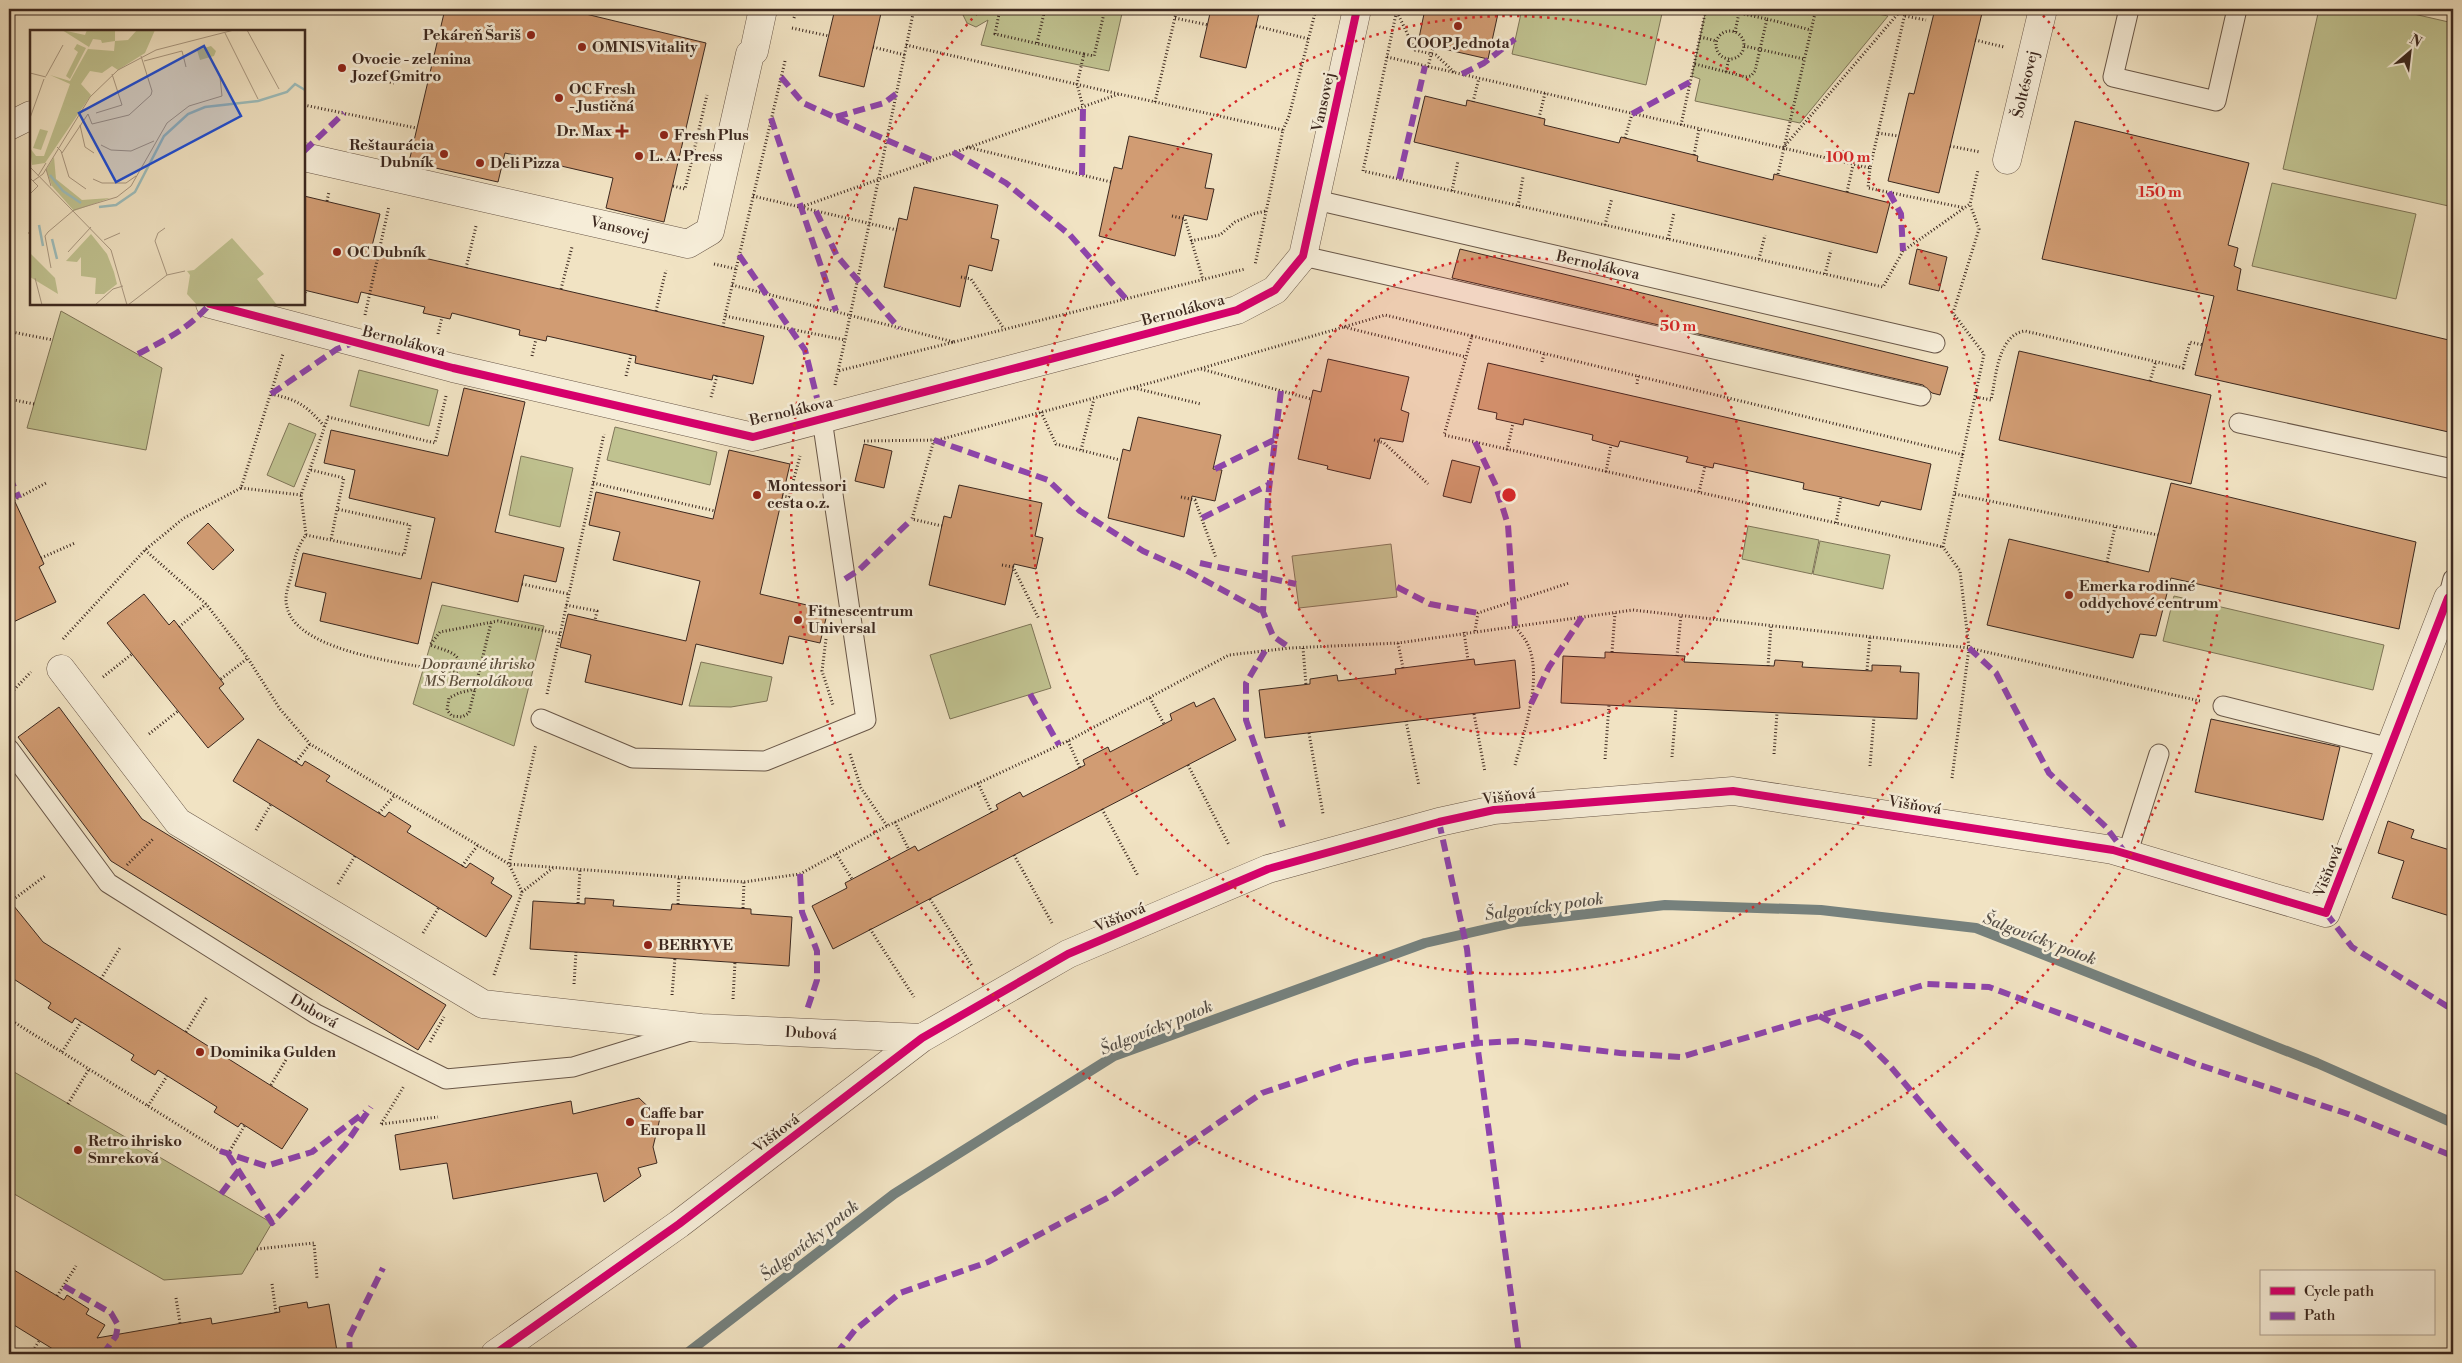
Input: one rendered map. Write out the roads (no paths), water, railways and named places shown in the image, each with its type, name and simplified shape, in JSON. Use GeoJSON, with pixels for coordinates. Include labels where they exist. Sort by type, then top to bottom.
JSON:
{"type":"FeatureCollection","features":[{"type":"Feature","properties":{"kind":"street","name":"Vansovej"},"geometry":{"type":"LineString","coordinates":[[305,157],[688,244],[710,230],[750,54],[754,51],[764,9]]}},
{"type":"Feature","properties":{"kind":"street","name":"Vansovej"},"geometry":{"type":"LineString","coordinates":[[1316,200],[1357,9]]}},
{"type":"Feature","properties":{"kind":"street","name":"Šoltésovej"},"geometry":{"type":"LineString","coordinates":[[2007,160],[2042,9]]}},
{"type":"Feature","properties":{"kind":"street"},"geometry":{"type":"LineString","coordinates":[[9,126],[30,116]]}},
{"type":"Feature","properties":{"kind":"street","name":"Bernolákova"},"geometry":{"type":"LineString","coordinates":[[215,305],[358,332],[453,368],[753,437],[1238,310],[1275,290],[1304,256],[1316,200]]}},
{"type":"Feature","properties":{"kind":"street","name":"Višňová"},"geometry":{"type":"LineString","coordinates":[[494,1354],[678,1224],[922,1038],[1068,954],[1268,870],[1439,822],[1494,810],[1733,791],[2113,850],[2326,913],[2450,588]]}},
{"type":"Feature","properties":{"kind":"street","name":"Dubová"},"geometry":{"type":"LineString","coordinates":[[61,669],[178,822],[483,1004],[701,1028],[922,1038]]}},
{"type":"Feature","properties":{"kind":"lane"},"geometry":{"type":"LineString","coordinates":[[2129,9],[2113,77],[2216,101],[2237,9]]}},
{"type":"Feature","properties":{"kind":"lane","name":"Bernolákova"},"geometry":{"type":"LineString","coordinates":[[1316,200],[1935,343]]}},
{"type":"Feature","properties":{"kind":"lane"},"geometry":{"type":"LineString","coordinates":[[1304,256],[1921,396]]}},
{"type":"Feature","properties":{"kind":"lane","name":"Bernolákova"},"geometry":{"type":"LineString","coordinates":[[541,719],[633,758],[765,761],[866,720],[822,419]]}},
{"type":"Feature","properties":{"kind":"lane"},"geometry":{"type":"LineString","coordinates":[[2239,423],[2453,469]]}},
{"type":"Feature","properties":{"kind":"lane"},"geometry":{"type":"LineString","coordinates":[[2222,706],[2390,748]]}},
{"type":"Feature","properties":{"kind":"lane","name":"Dubová"},"geometry":{"type":"LineString","coordinates":[[9,749],[108,883],[316,1014],[446,1079],[573,1067],[701,1028]]}},
{"type":"Feature","properties":{"kind":"lane"},"geometry":{"type":"LineString","coordinates":[[2127,854],[2159,754]]}},
{"type":"Feature","properties":{"kind":"waterway","name":"Šalgovícky potok"},"geometry":{"type":"LineString","coordinates":[[686,1354],[894,1194],[1114,1056],[1425,943],[1517,922],[1665,905],[1821,910],[1976,928],[2317,1063],[2453,1123]]}},
{"type":"Feature","properties":{"kind":"place","name":"COOP Jednota"},"geometry":{"type":"Point","coordinates":[1458,26]}},
{"type":"Feature","properties":{"kind":"place","name":"Pekáreň Šariš"},"geometry":{"type":"Point","coordinates":[531,35]}},
{"type":"Feature","properties":{"kind":"place","name":"OMNIS Vitality"},"geometry":{"type":"Point","coordinates":[582,47]}},
{"type":"Feature","properties":{"kind":"place","name":"Ovocie - zelenina Jozef Gmitro"},"geometry":{"type":"Point","coordinates":[342,68]}},
{"type":"Feature","properties":{"kind":"place","name":"OC Fresh - Justičná"},"geometry":{"type":"Point","coordinates":[559,98]}},
{"type":"Feature","properties":{"kind":"place","name":"Dr. Max"},"geometry":{"type":"Point","coordinates":[622,131]}},
{"type":"Feature","properties":{"kind":"place","name":"Fresh Plus"},"geometry":{"type":"Point","coordinates":[664,135]}},
{"type":"Feature","properties":{"kind":"place","name":"Reštaurácia Dubník"},"geometry":{"type":"Point","coordinates":[444,154]}},
{"type":"Feature","properties":{"kind":"place","name":"L. A. Press"},"geometry":{"type":"Point","coordinates":[639,156]}},
{"type":"Feature","properties":{"kind":"place","name":"Deli Pizza"},"geometry":{"type":"Point","coordinates":[480,163]}},
{"type":"Feature","properties":{"kind":"place","name":"OC Dubník"},"geometry":{"type":"Point","coordinates":[337,252]}},
{"type":"Feature","properties":{"kind":"place","name":"Montessori cesta o.z."},"geometry":{"type":"Point","coordinates":[757,495]}},
{"type":"Feature","properties":{"kind":"place","name":"Emerka rodinné oddychové centrum"},"geometry":{"type":"Point","coordinates":[2069,595]}},
{"type":"Feature","properties":{"kind":"place","name":"Fitnescentrum Universal"},"geometry":{"type":"Point","coordinates":[798,620]}},
{"type":"Feature","properties":{"kind":"place","name":"BERRYVE"},"geometry":{"type":"Point","coordinates":[648,945]}},
{"type":"Feature","properties":{"kind":"place","name":"Dominika Gulden"},"geometry":{"type":"Point","coordinates":[200,1052]}},
{"type":"Feature","properties":{"kind":"place","name":"Caffe bar Europa ll"},"geometry":{"type":"Point","coordinates":[630,1122]}},
{"type":"Feature","properties":{"kind":"place","name":"Retro ihrisko Smreková"},"geometry":{"type":"Point","coordinates":[78,1150]}},
{"type":"Feature","properties":{"kind":"park label","name":"Dopravné ihrisko MŠ Bernolákova"},"geometry":{"type":"Point","coordinates":[478,672]}}]}
